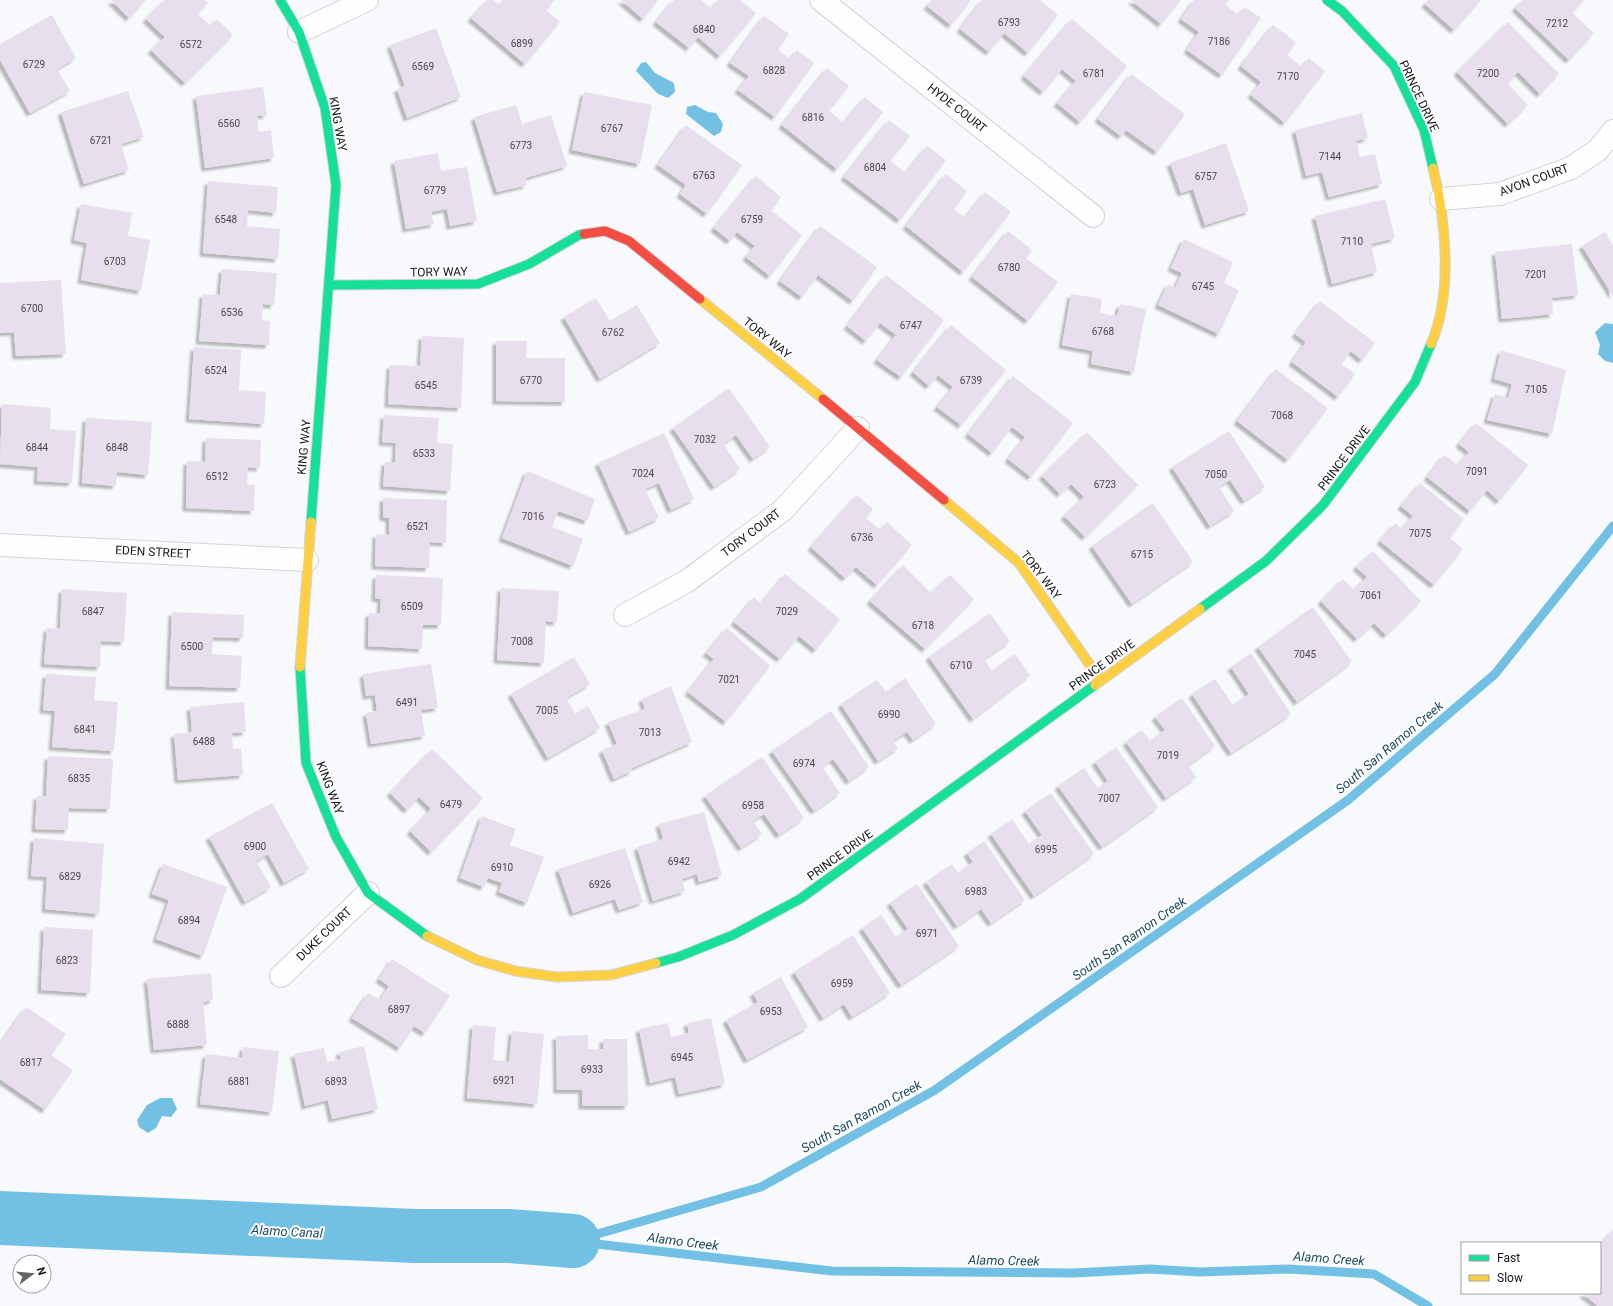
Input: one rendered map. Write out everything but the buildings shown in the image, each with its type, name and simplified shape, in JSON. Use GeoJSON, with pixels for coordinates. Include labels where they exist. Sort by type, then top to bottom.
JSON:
{"type":"FeatureCollection","features":[{"type":"Feature","properties":{"kind":"street","name":"KING WAY"},"geometry":{"type":"LineString","coordinates":[[280,0],[299,32],[325,108],[336,185],[330,285],[307,560],[300,666],[306,763],[336,838],[368,892]]}},
{"type":"Feature","properties":{"kind":"street"},"geometry":{"type":"LineString","coordinates":[[299,32],[367,0]]}},
{"type":"Feature","properties":{"kind":"street","name":"HYDE COURT"},"geometry":{"type":"LineString","coordinates":[[821,0],[1093,216]]}},
{"type":"Feature","properties":{"kind":"street","name":"PRINCE DRIVE"},"geometry":{"type":"LineString","coordinates":[[368,892],[425,935],[477,960],[515,971],[557,977],[611,975],[678,958],[733,936],[800,899],[1266,561],[1323,506],[1415,382],[1438,328],[1446,263],[1441,199],[1424,130],[1394,66],[1342,11],[1327,0]]}},
{"type":"Feature","properties":{"kind":"street","name":"AVON COURT"},"geometry":{"type":"LineString","coordinates":[[1441,199],[1500,194],[1571,168],[1598,150],[1613,131]]}},
{"type":"Feature","properties":{"kind":"street","name":"TORY WAY"},"geometry":{"type":"LineString","coordinates":[[330,285],[478,284],[529,264],[579,235],[606,231],[629,241],[858,428],[1019,563],[1101,681]]}},
{"type":"Feature","properties":{"kind":"street","name":"TORY COURT"},"geometry":{"type":"LineString","coordinates":[[625,615],[687,581],[783,510],[858,428]]}},
{"type":"Feature","properties":{"kind":"street","name":"EDEN STREET"},"geometry":{"type":"LineString","coordinates":[[0,545],[307,560]]}},
{"type":"Feature","properties":{"kind":"street","name":"DUKE COURT"},"geometry":{"type":"LineString","coordinates":[[281,976],[368,892]]}},
{"type":"Feature","properties":{"kind":"water"},"geometry":{"type":"Polygon","coordinates":[[[646,62],[655,73],[674,83],[675,92],[668,98],[658,94],[636,71],[641,63],[646,62]]]}},
{"type":"Feature","properties":{"kind":"water"},"geometry":{"type":"Polygon","coordinates":[[[695,105],[708,112],[716,113],[723,124],[721,132],[714,136],[686,114],[687,107],[695,105]]]}},
{"type":"Feature","properties":{"kind":"water"},"geometry":{"type":"Polygon","coordinates":[[[1605,323],[1613,324],[1613,363],[1605,361],[1598,354],[1600,345],[1595,332],[1605,323]]]}},
{"type":"Feature","properties":{"kind":"water"},"geometry":{"type":"Polygon","coordinates":[[[160,1098],[172,1098],[177,1109],[171,1117],[162,1116],[156,1128],[148,1133],[139,1127],[137,1120],[147,1105],[160,1098]]]}},
{"type":"Feature","properties":{"kind":"waterway","name":"South San Ramon Creek"},"geometry":{"type":"LineString","coordinates":[[573,1241],[761,1187],[935,1090],[1348,800],[1495,674],[1613,526]]}},
{"type":"Feature","properties":{"kind":"waterway","name":"Alamo Canal"},"geometry":{"type":"LineString","coordinates":[[0,1218],[415,1236],[508,1236],[573,1241]]}},
{"type":"Feature","properties":{"kind":"waterway","name":"Alamo Creek"},"geometry":{"type":"LineString","coordinates":[[579,1242],[832,1271],[1074,1273],[1150,1269],[1200,1272],[1288,1269],[1374,1274],[1428,1306]]}},
{"type":"Feature","properties":{"kind":"traffic: fast"},"geometry":{"type":"LineString","coordinates":[[280,0],[299,32],[325,108],[336,185],[311,522]]}},
{"type":"Feature","properties":{"kind":"traffic: fast"},"geometry":{"type":"LineString","coordinates":[[1327,0],[1342,11],[1394,66],[1424,130],[1433,168]]}},
{"type":"Feature","properties":{"kind":"traffic: fast"},"geometry":{"type":"LineString","coordinates":[[330,285],[478,284],[529,264],[579,235],[584,234]]}},
{"type":"Feature","properties":{"kind":"traffic: fast"},"geometry":{"type":"LineString","coordinates":[[1200,609],[1266,561],[1323,505],[1415,382],[1431,344]]}},
{"type":"Feature","properties":{"kind":"traffic: fast"},"geometry":{"type":"LineString","coordinates":[[300,667],[306,763],[336,837],[368,893],[427,936]]}},
{"type":"Feature","properties":{"kind":"traffic: fast"},"geometry":{"type":"LineString","coordinates":[[656,963],[678,957],[733,935],[800,899],[1095,685]]}},
{"type":"Feature","properties":{"kind":"traffic: slow"},"geometry":{"type":"LineString","coordinates":[[1431,344],[1438,324],[1445,280],[1444,233],[1438,188],[1433,168]]}},
{"type":"Feature","properties":{"kind":"traffic: slow"},"geometry":{"type":"LineString","coordinates":[[700,299],[823,399]]}},
{"type":"Feature","properties":{"kind":"traffic: slow"},"geometry":{"type":"LineString","coordinates":[[944,500],[1019,563],[1101,681]]}},
{"type":"Feature","properties":{"kind":"traffic: slow"},"geometry":{"type":"LineString","coordinates":[[300,667],[311,522]]}},
{"type":"Feature","properties":{"kind":"traffic: slow"},"geometry":{"type":"LineString","coordinates":[[1095,685],[1200,609]]}},
{"type":"Feature","properties":{"kind":"traffic: slow"},"geometry":{"type":"LineString","coordinates":[[427,936],[477,960],[515,971],[557,977],[611,975],[656,963]]}},
{"type":"Feature","properties":{"kind":"traffic: jam"},"geometry":{"type":"LineString","coordinates":[[584,234],[605,231],[629,241],[700,299]]}},
{"type":"Feature","properties":{"kind":"traffic: jam"},"geometry":{"type":"LineString","coordinates":[[823,399],[944,500]]}}]}
